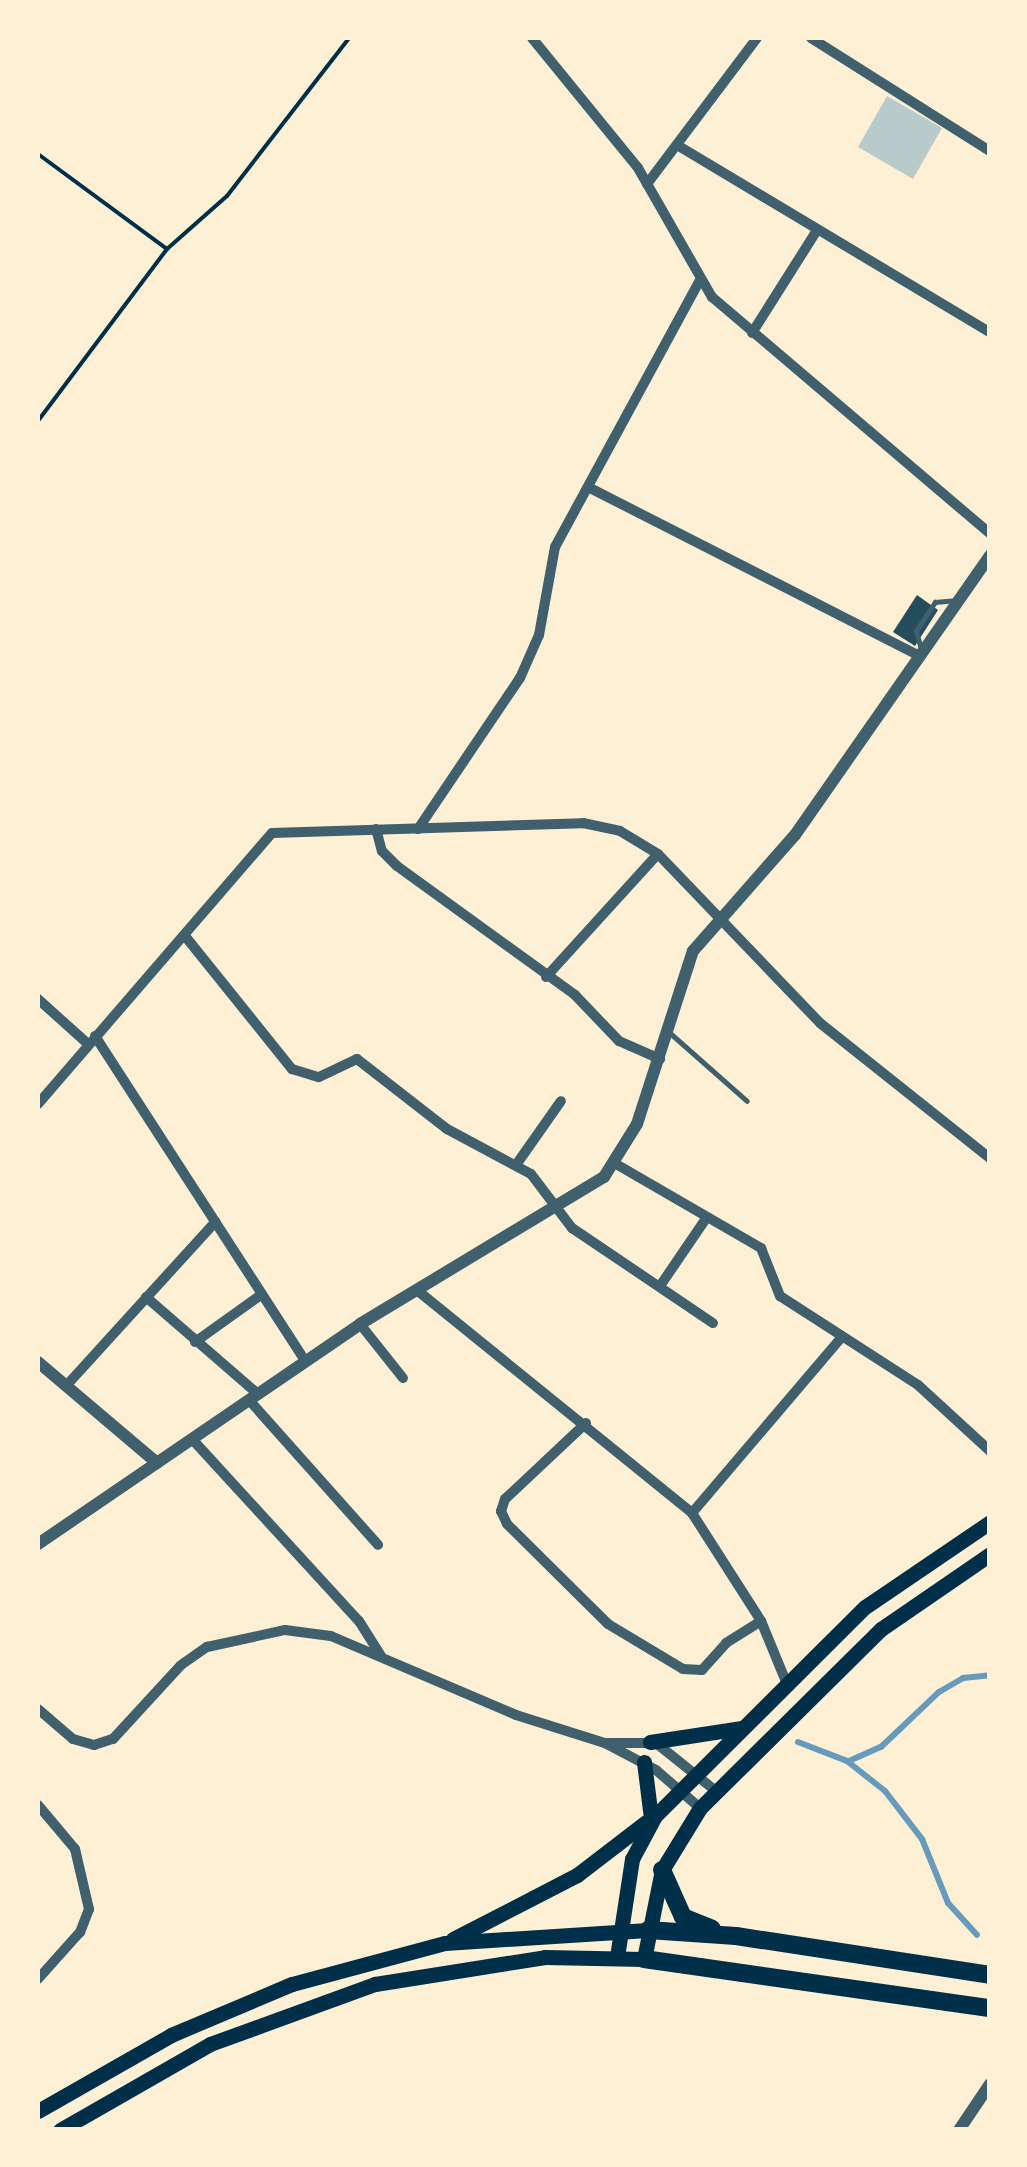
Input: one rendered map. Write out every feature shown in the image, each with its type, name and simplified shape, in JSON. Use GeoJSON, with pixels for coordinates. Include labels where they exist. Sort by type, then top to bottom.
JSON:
{"type":"FeatureCollection","features":[{"type":"Feature","properties":{"kind":"main road"},"geometry":{"type":"LineString","coordinates":[[445,1943],[578,1875],[653,1817],[866,1607],[990,1522]]}},
{"type":"Feature","properties":{"kind":"main road"},"geometry":{"type":"LineString","coordinates":[[644,1959],[662,1870],[700,1808],[881,1629],[990,1554]]}},
{"type":"Feature","properties":{"kind":"main road"},"geometry":{"type":"LineString","coordinates":[[650,1742],[742,1728]]}},
{"type":"Feature","properties":{"kind":"main road"},"geometry":{"type":"LineString","coordinates":[[617,1958],[617,1930],[632,1858],[653,1817],[644,1762]]}},
{"type":"Feature","properties":{"kind":"main road"},"geometry":{"type":"LineString","coordinates":[[662,1870],[683,1917],[736,1936]]}},
{"type":"Feature","properties":{"kind":"main road"},"geometry":{"type":"LineString","coordinates":[[38,2111],[171,2035],[255,1996],[445,1943],[648,1930],[736,1936],[990,1975]]}},
{"type":"Feature","properties":{"kind":"main road"},"geometry":{"type":"LineString","coordinates":[[60,2130],[175,2061],[288,2010],[450,1969],[644,1959],[990,2008]]}},
{"type":"Feature","properties":{"kind":"street"},"geometry":{"type":"LineString","coordinates":[[532,38],[648,184],[700,282],[752,333],[990,534]]}},
{"type":"Feature","properties":{"kind":"street"},"geometry":{"type":"LineString","coordinates":[[648,184],[758,38]]}},
{"type":"Feature","properties":{"kind":"street"},"geometry":{"type":"LineString","coordinates":[[811,38],[990,151]]}},
{"type":"Feature","properties":{"kind":"street"},"geometry":{"type":"LineString","coordinates":[[677,145],[990,332]]}},
{"type":"Feature","properties":{"kind":"street"},"geometry":{"type":"LineString","coordinates":[[752,333],[817,230]]}},
{"type":"Feature","properties":{"kind":"street"},"geometry":{"type":"LineString","coordinates":[[418,828],[471,759],[528,662],[553,552],[700,282]]}},
{"type":"Feature","properties":{"kind":"street"},"geometry":{"type":"LineString","coordinates":[[588,487],[921,654]]}},
{"type":"Feature","properties":{"kind":"street"},"geometry":{"type":"LineString","coordinates":[[38,1544],[305,1360],[557,1206],[616,1164],[660,1059],[689,958],[795,835],[990,555]]}},
{"type":"Feature","properties":{"kind":"street"},"geometry":{"type":"LineString","coordinates":[[38,1104],[272,833],[583,824],[620,832],[658,854],[718,921],[820,1022],[990,1158]]}},
{"type":"Feature","properties":{"kind":"street"},"geometry":{"type":"LineString","coordinates":[[376,829],[388,858],[575,996],[619,1041],[660,1059]]}},
{"type":"Feature","properties":{"kind":"street"},"geometry":{"type":"LineString","coordinates":[[546,976],[658,854]]}},
{"type":"Feature","properties":{"kind":"street"},"geometry":{"type":"LineString","coordinates":[[185,936],[296,1072],[325,1076],[353,1058],[447,1129],[516,1164],[544,1185],[576,1232],[714,1323]]}},
{"type":"Feature","properties":{"kind":"street"},"geometry":{"type":"LineString","coordinates":[[38,999],[92,1040],[305,1360]]}},
{"type":"Feature","properties":{"kind":"street"},"geometry":{"type":"LineString","coordinates":[[516,1164],[561,1101]]}},
{"type":"Feature","properties":{"kind":"street"},"geometry":{"type":"LineString","coordinates":[[616,1164],[764,1250],[778,1294],[840,1339],[918,1385],[990,1451]]}},
{"type":"Feature","properties":{"kind":"street"},"geometry":{"type":"LineString","coordinates":[[660,1286],[706,1217]]}},
{"type":"Feature","properties":{"kind":"street"},"geometry":{"type":"LineString","coordinates":[[66,1386],[216,1222]]}},
{"type":"Feature","properties":{"kind":"street"},"geometry":{"type":"LineString","coordinates":[[418,1291],[586,1423],[692,1513],[761,1621],[786,1684]]}},
{"type":"Feature","properties":{"kind":"street"},"geometry":{"type":"LineString","coordinates":[[195,1342],[262,1294]]}},
{"type":"Feature","properties":{"kind":"street"},"geometry":{"type":"LineString","coordinates":[[146,1297],[254,1397],[378,1545]]}},
{"type":"Feature","properties":{"kind":"street"},"geometry":{"type":"LineString","coordinates":[[360,1324],[403,1378]]}},
{"type":"Feature","properties":{"kind":"street"},"geometry":{"type":"LineString","coordinates":[[692,1513],[840,1339]]}},
{"type":"Feature","properties":{"kind":"street"},"geometry":{"type":"LineString","coordinates":[[38,1362],[158,1462]]}},
{"type":"Feature","properties":{"kind":"street"},"geometry":{"type":"LineString","coordinates":[[586,1423],[505,1499],[507,1524],[608,1624],[684,1669],[702,1670],[726,1644],[761,1621]]}},
{"type":"Feature","properties":{"kind":"street"},"geometry":{"type":"LineString","coordinates":[[192,1439],[359,1621],[382,1657]]}},
{"type":"Feature","properties":{"kind":"street"},"geometry":{"type":"LineString","coordinates":[[38,1710],[73,1739],[94,1745],[112,1740],[180,1665],[225,1641],[286,1630],[331,1636],[516,1716],[605,1743],[644,1762],[700,1808]]}},
{"type":"Feature","properties":{"kind":"street"},"geometry":{"type":"LineString","coordinates":[[605,1743],[650,1742],[716,1791]]}},
{"type":"Feature","properties":{"kind":"street"},"geometry":{"type":"LineString","coordinates":[[38,1805],[74,1850],[90,1908],[66,1952],[38,1979]]}},
{"type":"Feature","properties":{"kind":"street"},"geometry":{"type":"LineString","coordinates":[[959,2130],[990,2084]]}},
{"type":"Feature","properties":{"kind":"lane"},"geometry":{"type":"LineString","coordinates":[[668,1032],[747,1101]]}},
{"type":"Feature","properties":{"kind":"path"},"geometry":{"type":"LineString","coordinates":[[38,421],[167,248],[227,196],[349,38]]}},
{"type":"Feature","properties":{"kind":"path"},"geometry":{"type":"LineString","coordinates":[[38,154],[167,248]]}},
{"type":"Feature","properties":{"kind":"shaded area"},"geometry":{"type":"Polygon","coordinates":[[[887,96],[942,128],[913,179],[858,147],[887,96]]]}},
{"type":"Feature","properties":{"kind":"building"},"geometry":{"type":"Polygon","coordinates":[[[917,595],[938,610],[915,646],[893,632],[917,595]]]}},
{"type":"Feature","properties":{"kind":"waterway"},"geometry":{"type":"LineString","coordinates":[[849,1761],[881,1747],[939,1692],[963,1678],[990,1675]]}},
{"type":"Feature","properties":{"kind":"waterway"},"geometry":{"type":"LineString","coordinates":[[798,1742],[847,1761],[885,1791],[922,1839],[948,1903],[977,1935]]}}]}
